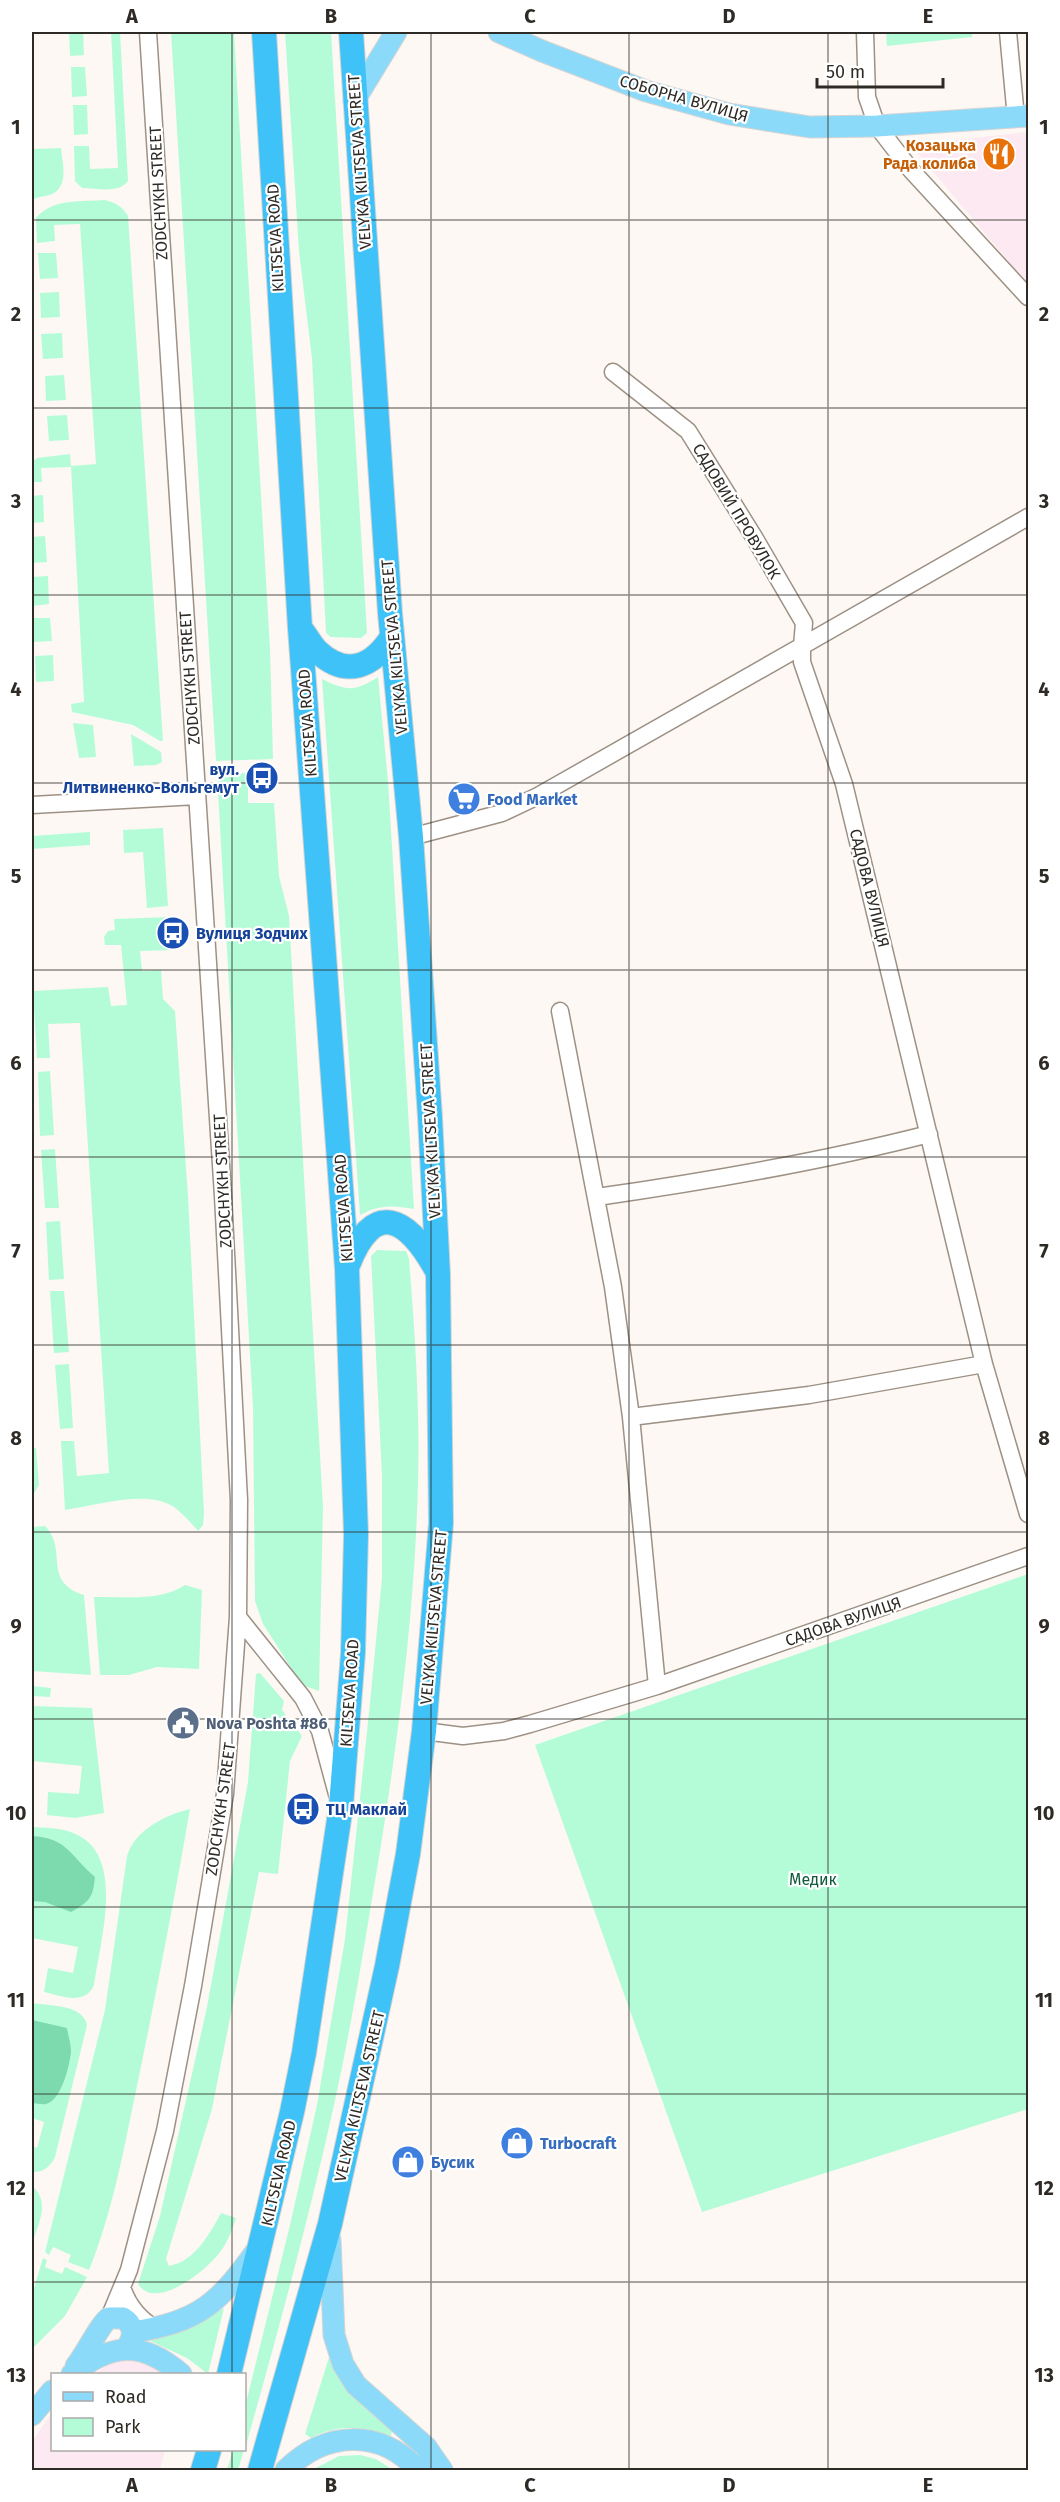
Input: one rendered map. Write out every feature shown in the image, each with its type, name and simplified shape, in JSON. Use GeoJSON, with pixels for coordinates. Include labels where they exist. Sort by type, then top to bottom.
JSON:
{"type":"FeatureCollection","features":[{"type":"Feature","properties":{"kind":"highway","name":"KILTSEVA ROAD"},"geometry":{"type":"LineString","coordinates":[[229,2373],[261,2245],[304,2053],[341,1806],[353,1653],[356,1535],[347,1269],[300,628],[264,32]]}},
{"type":"Feature","properties":{"kind":"highway","name":"VELYKA KILTSEVA STREET"},"geometry":{"type":"LineString","coordinates":[[330,2224],[387,1966],[408,1854],[424,1731],[441,1523],[438,1274],[430,1117],[411,837],[393,637],[351,32]]}},
{"type":"Feature","properties":{"kind":"highway"},"geometry":{"type":"LineString","coordinates":[[300,628],[318,651],[337,664],[356,667],[370,662],[383,651],[393,637]]}},
{"type":"Feature","properties":{"kind":"highway"},"geometry":{"type":"LineString","coordinates":[[347,1269],[356,1245],[365,1233],[377,1224],[390,1222],[402,1226],[412,1234],[424,1248],[438,1274]]}},
{"type":"Feature","properties":{"kind":"highway"},"geometry":{"type":"LineString","coordinates":[[260,2470],[330,2224]]}},
{"type":"Feature","properties":{"kind":"highway"},"geometry":{"type":"LineString","coordinates":[[202,2470],[209,2451]]}},
{"type":"Feature","properties":{"kind":"main road"},"geometry":{"type":"LineString","coordinates":[[354,101],[396,32]]}},
{"type":"Feature","properties":{"kind":"main road","name":"СОБОРНА ВУЛИЦЯ"},"geometry":{"type":"LineString","coordinates":[[499,32],[646,91],[729,114],[810,127],[877,126],[1022,117]]}},
{"type":"Feature","properties":{"kind":"main road"},"geometry":{"type":"LineString","coordinates":[[330,2224],[333,2335],[343,2364],[356,2385],[426,2446],[442,2470]]}},
{"type":"Feature","properties":{"kind":"main road"},"geometry":{"type":"LineString","coordinates":[[72,2373],[90,2361],[156,2329],[198,2314],[232,2285],[261,2245]]}},
{"type":"Feature","properties":{"kind":"main road"},"geometry":{"type":"LineString","coordinates":[[71,2373],[104,2325],[123,2318],[130,2324],[124,2344]]}},
{"type":"Feature","properties":{"kind":"main road"},"geometry":{"type":"LineString","coordinates":[[104,2325],[102,2343],[124,2344],[144,2352],[180,2373]]}},
{"type":"Feature","properties":{"kind":"main road"},"geometry":{"type":"LineString","coordinates":[[32,2415],[51,2393]]}},
{"type":"Feature","properties":{"kind":"main road"},"geometry":{"type":"LineString","coordinates":[[286,2470],[299,2459],[326,2443],[360,2439],[380,2444],[397,2453],[418,2470]]}},
{"type":"Feature","properties":{"kind":"street","name":"ZODCHYKH STREET"},"geometry":{"type":"LineString","coordinates":[[104,2325],[129,2270],[165,2131],[193,1986],[225,1794],[238,1617],[239,1500],[213,1021],[148,32]]}},
{"type":"Feature","properties":{"kind":"street"},"geometry":{"type":"LineString","coordinates":[[865,32],[867,98],[877,126],[911,170],[1029,297]]}},
{"type":"Feature","properties":{"kind":"street"},"geometry":{"type":"LineString","coordinates":[[1008,32],[1022,117]]}},
{"type":"Feature","properties":{"kind":"street","name":"САДОВИЙ ПРОВУЛОК"},"geometry":{"type":"LineString","coordinates":[[613,372],[687,431],[749,528],[804,624],[802,646]]}},
{"type":"Feature","properties":{"kind":"street"},"geometry":{"type":"LineString","coordinates":[[411,837],[502,813],[538,796],[1029,517]]}},
{"type":"Feature","properties":{"kind":"street","name":"САДОВА ВУЛИЦЯ"},"geometry":{"type":"LineString","coordinates":[[802,646],[802,662],[844,784],[984,1364],[1029,1514]]}},
{"type":"Feature","properties":{"kind":"street"},"geometry":{"type":"LineString","coordinates":[[32,805],[197,796]]}},
{"type":"Feature","properties":{"kind":"street"},"geometry":{"type":"LineString","coordinates":[[560,1011],[613,1287],[631,1417],[657,1686]]}},
{"type":"Feature","properties":{"kind":"street"},"geometry":{"type":"LineString","coordinates":[[597,1197],[710,1180],[867,1150],[929,1134]]}},
{"type":"Feature","properties":{"kind":"street"},"geometry":{"type":"LineString","coordinates":[[631,1417],[809,1395],[984,1364]]}},
{"type":"Feature","properties":{"kind":"street","name":"САДОВА ВУЛИЦЯ"},"geometry":{"type":"LineString","coordinates":[[424,1731],[463,1736],[504,1731],[657,1686],[1029,1556]]}},
{"type":"Feature","properties":{"kind":"street"},"geometry":{"type":"LineString","coordinates":[[238,1617],[303,1698],[320,1731],[341,1806]]}},
{"type":"Feature","properties":{"kind":"street"},"geometry":{"type":"LineString","coordinates":[[122,2287],[125,2297],[137,2315],[156,2329]]}},
{"type":"Feature","properties":{"kind":"shaded area"},"geometry":{"type":"Polygon","coordinates":[[[1028,132],[1028,285],[915,150],[919,144],[1028,132]]]}},
{"type":"Feature","properties":{"kind":"shaded area"},"geometry":{"type":"Polygon","coordinates":[[[134,2358],[169,2373],[96,2373],[119,2359],[134,2358]]]}},
{"type":"Feature","properties":{"kind":"shaded area"},"geometry":{"type":"Polygon","coordinates":[[[51,2414],[51,2451],[165,2451],[160,2470],[32,2470],[32,2441],[51,2414]]]}},
{"type":"Feature","properties":{"kind":"green space"},"geometry":{"type":"Polygon","coordinates":[[[69,32],[83,32],[84,55],[70,56],[69,32]]]}},
{"type":"Feature","properties":{"kind":"green space"},"geometry":{"type":"Polygon","coordinates":[[[111,32],[120,32],[128,181],[119,188],[113,189],[82,188],[75,181],[74,146],[89,146],[90,169],[118,168],[111,32]]]}},
{"type":"Feature","properties":{"kind":"green space"},"geometry":{"type":"Polygon","coordinates":[[[171,32],[234,32],[270,649],[273,759],[216,761],[171,32]]]}},
{"type":"Feature","properties":{"kind":"green space"},"geometry":{"type":"Polygon","coordinates":[[[285,32],[331,32],[367,633],[361,638],[331,637],[326,633],[312,359],[299,251],[285,32]]]}},
{"type":"Feature","properties":{"kind":"green space"},"geometry":{"type":"Polygon","coordinates":[[[886,32],[972,32],[972,37],[887,46],[886,32]]]}},
{"type":"Feature","properties":{"kind":"green space"},"geometry":{"type":"Polygon","coordinates":[[[71,67],[85,67],[87,96],[72,97],[71,67]]]}},
{"type":"Feature","properties":{"kind":"green space"},"geometry":{"type":"Polygon","coordinates":[[[73,105],[87,105],[88,134],[74,135],[73,105]]]}},
{"type":"Feature","properties":{"kind":"green space"},"geometry":{"type":"Polygon","coordinates":[[[61,148],[62,184],[54,193],[32,200],[32,149],[61,148]]]}},
{"type":"Feature","properties":{"kind":"green space"},"geometry":{"type":"Polygon","coordinates":[[[105,200],[118,205],[128,216],[163,741],[133,725],[72,712],[71,704],[84,702],[71,467],[41,468],[42,482],[32,482],[32,462],[37,458],[70,454],[71,466],[96,464],[80,224],[54,225],[55,241],[37,243],[36,218],[59,204],[105,200]]]}},
{"type":"Feature","properties":{"kind":"green space"},"geometry":{"type":"Polygon","coordinates":[[[38,253],[56,253],[58,278],[40,279],[38,253]]]}},
{"type":"Feature","properties":{"kind":"green space"},"geometry":{"type":"Polygon","coordinates":[[[59,292],[60,317],[41,318],[40,293],[59,292]]]}},
{"type":"Feature","properties":{"kind":"green space"},"geometry":{"type":"Polygon","coordinates":[[[62,333],[63,358],[43,359],[41,334],[62,333]]]}},
{"type":"Feature","properties":{"kind":"green space"},"geometry":{"type":"Polygon","coordinates":[[[64,375],[66,400],[46,401],[45,376],[64,375]]]}},
{"type":"Feature","properties":{"kind":"green space"},"geometry":{"type":"Polygon","coordinates":[[[67,415],[69,440],[49,441],[47,416],[67,415]]]}},
{"type":"Feature","properties":{"kind":"green space"},"geometry":{"type":"Polygon","coordinates":[[[43,495],[44,522],[32,523],[32,496],[43,495]]]}},
{"type":"Feature","properties":{"kind":"green space"},"geometry":{"type":"Polygon","coordinates":[[[45,536],[47,562],[32,563],[32,537],[45,536]]]}},
{"type":"Feature","properties":{"kind":"green space"},"geometry":{"type":"Polygon","coordinates":[[[48,576],[49,604],[32,606],[32,577],[48,576]]]}},
{"type":"Feature","properties":{"kind":"green space"},"geometry":{"type":"Polygon","coordinates":[[[32,618],[50,618],[52,641],[34,642],[32,618]]]}},
{"type":"Feature","properties":{"kind":"green space"},"geometry":{"type":"Polygon","coordinates":[[[53,655],[54,681],[36,682],[35,656],[53,655]]]}},
{"type":"Feature","properties":{"kind":"green space"},"geometry":{"type":"Polygon","coordinates":[[[378,677],[388,781],[414,1209],[386,1207],[373,1209],[360,1215],[322,679],[344,688],[350,688],[363,685],[378,677]]]}},
{"type":"Feature","properties":{"kind":"green space"},"geometry":{"type":"Polygon","coordinates":[[[73,723],[93,725],[96,757],[79,758],[73,723]]]}},
{"type":"Feature","properties":{"kind":"green space"},"geometry":{"type":"Polygon","coordinates":[[[131,734],[161,752],[162,762],[156,765],[134,766],[131,734]]]}},
{"type":"Feature","properties":{"kind":"green space"},"geometry":{"type":"Polygon","coordinates":[[[248,773],[248,803],[274,803],[279,876],[289,916],[323,1507],[319,1691],[302,1685],[263,1624],[255,1601],[253,1408],[217,774],[248,773]]]}},
{"type":"Feature","properties":{"kind":"green space"},"geometry":{"type":"Polygon","coordinates":[[[163,828],[168,906],[147,908],[143,852],[124,853],[123,830],[163,828]]]}},
{"type":"Feature","properties":{"kind":"green space"},"geometry":{"type":"Polygon","coordinates":[[[90,832],[90,845],[32,849],[32,836],[90,832]]]}},
{"type":"Feature","properties":{"kind":"green space"},"geometry":{"type":"Polygon","coordinates":[[[170,917],[173,950],[140,951],[142,971],[161,970],[163,999],[175,1011],[188,1196],[204,1513],[203,1525],[198,1531],[175,1508],[155,1500],[130,1499],[65,1510],[61,1441],[74,1441],[77,1476],[109,1473],[80,1023],[48,1024],[50,1058],[37,1058],[33,991],[108,987],[111,1006],[127,1005],[121,945],[105,945],[104,937],[108,931],[115,930],[114,919],[170,917]]]}},
{"type":"Feature","properties":{"kind":"green space"},"geometry":{"type":"Polygon","coordinates":[[[50,1071],[54,1135],[40,1136],[38,1072],[50,1071]]]}},
{"type":"Feature","properties":{"kind":"green space"},"geometry":{"type":"Polygon","coordinates":[[[55,1149],[59,1208],[45,1208],[41,1150],[55,1149]]]}},
{"type":"Feature","properties":{"kind":"green space"},"geometry":{"type":"Polygon","coordinates":[[[60,1221],[64,1279],[49,1280],[46,1222],[60,1221]]]}},
{"type":"Feature","properties":{"kind":"green space"},"geometry":{"type":"Polygon","coordinates":[[[377,1250],[406,1251],[409,1259],[418,1399],[418,1483],[414,1574],[406,1665],[381,1845],[343,2065],[304,2229],[246,2445],[246,2403],[317,2105],[345,1939],[369,1713],[382,1578],[382,1476],[371,1256],[377,1250]]]}},
{"type":"Feature","properties":{"kind":"green space"},"geometry":{"type":"Polygon","coordinates":[[[50,1291],[64,1291],[69,1352],[54,1353],[50,1291]]]}},
{"type":"Feature","properties":{"kind":"green space"},"geometry":{"type":"Polygon","coordinates":[[[69,1364],[73,1428],[60,1429],[55,1365],[69,1364]]]}},
{"type":"Feature","properties":{"kind":"green space"},"geometry":{"type":"Polygon","coordinates":[[[32,1448],[36,1448],[39,1485],[32,1497],[32,1448]]]}},
{"type":"Feature","properties":{"kind":"green space"},"geometry":{"type":"Polygon","coordinates":[[[45,1526],[52,1535],[59,1573],[63,1582],[84,1595],[91,1675],[32,1671],[32,1527],[45,1526]]]}},
{"type":"Feature","properties":{"kind":"green space","name":"Медик"},"geometry":{"type":"Polygon","coordinates":[[[1028,1574],[1028,2109],[702,2212],[535,1745],[1028,1574]]]}},
{"type":"Feature","properties":{"kind":"green space"},"geometry":{"type":"Polygon","coordinates":[[[185,1585],[202,1590],[199,1669],[157,1667],[129,1675],[100,1675],[94,1597],[153,1596],[185,1585]]]}},
{"type":"Feature","properties":{"kind":"green space"},"geometry":{"type":"Polygon","coordinates":[[[260,1673],[284,1701],[282,1710],[302,1736],[290,1761],[278,1874],[259,1872],[212,2109],[166,2259],[169,2266],[194,2253],[221,2213],[236,2218],[223,2248],[204,2269],[181,2285],[157,2293],[146,2291],[138,2284],[160,2216],[207,2007],[248,1782],[256,1674],[260,1673]]]}},
{"type":"Feature","properties":{"kind":"green space"},"geometry":{"type":"Polygon","coordinates":[[[32,1686],[51,1688],[50,1697],[32,1696],[32,1686]]]}},
{"type":"Feature","properties":{"kind":"green space"},"geometry":{"type":"Polygon","coordinates":[[[32,1706],[92,1708],[104,1813],[75,1818],[47,1815],[48,1792],[79,1794],[82,1766],[32,1761],[32,1706]]]}},
{"type":"Feature","properties":{"kind":"green space"},"geometry":{"type":"Polygon","coordinates":[[[190,1809],[158,1982],[122,2156],[105,2225],[89,2270],[68,2262],[71,2255],[53,2247],[49,2255],[45,2252],[105,2010],[127,1856],[137,1839],[152,1825],[171,1815],[190,1809]]]}},
{"type":"Feature","properties":{"kind":"green space"},"geometry":{"type":"Polygon","coordinates":[[[32,1827],[73,1833],[90,1843],[100,1859],[105,1878],[104,1923],[94,1985],[85,1996],[72,1998],[44,1992],[48,1968],[73,1973],[78,1947],[32,1938],[32,1827]]]}},
{"type":"Feature","properties":{"kind":"green space"},"geometry":{"type":"Polygon","coordinates":[[[32,1836],[44,1837],[61,1844],[95,1877],[89,1899],[71,1912],[45,1902],[32,1901],[32,1836]]]}},
{"type":"Feature","properties":{"kind":"green space"},"geometry":{"type":"Polygon","coordinates":[[[32,2003],[72,2010],[84,2018],[87,2025],[55,2157],[46,2169],[36,2172],[32,2172],[32,2146],[37,2148],[44,2122],[32,2118],[32,2003]]]}},
{"type":"Feature","properties":{"kind":"green space"},"geometry":{"type":"Polygon","coordinates":[[[32,2020],[67,2028],[71,2045],[64,2082],[56,2096],[46,2104],[32,2103],[32,2020]]]}},
{"type":"Feature","properties":{"kind":"green space"},"geometry":{"type":"Polygon","coordinates":[[[32,2186],[38,2192],[42,2206],[40,2221],[32,2244],[32,2186]]]}},
{"type":"Feature","properties":{"kind":"green space"},"geometry":{"type":"Polygon","coordinates":[[[43,2258],[47,2260],[45,2267],[62,2274],[65,2267],[87,2277],[65,2316],[32,2349],[32,2295],[43,2258]]]}},
{"type":"Feature","properties":{"kind":"green space"},"geometry":{"type":"Polygon","coordinates":[[[224,2308],[208,2373],[187,2358],[150,2341],[150,2338],[210,2316],[224,2308]]]}},
{"type":"Feature","properties":{"kind":"green space"},"geometry":{"type":"Polygon","coordinates":[[[330,2354],[347,2388],[363,2406],[392,2431],[391,2436],[371,2430],[351,2428],[331,2430],[311,2438],[305,2434],[330,2354]]]}},
{"type":"Feature","properties":{"kind":"green space"},"geometry":{"type":"Polygon","coordinates":[[[233,2451],[244,2451],[238,2470],[227,2470],[233,2451]]]}},
{"type":"Feature","properties":{"kind":"green space"},"geometry":{"type":"Polygon","coordinates":[[[360,2455],[376,2459],[393,2470],[312,2470],[339,2456],[360,2455]]]}},
{"type":"Feature","properties":{"kind":"place","name":"Козацька Рада колиба"},"geometry":{"type":"Point","coordinates":[999,154]}},
{"type":"Feature","properties":{"kind":"place","name":"вул. Литвиненко-Вольгемут"},"geometry":{"type":"Point","coordinates":[262,778]}},
{"type":"Feature","properties":{"kind":"place","name":"Food Market"},"geometry":{"type":"Point","coordinates":[464,799]}},
{"type":"Feature","properties":{"kind":"place","name":"Вулиця Зодчих"},"geometry":{"type":"Point","coordinates":[173,933]}},
{"type":"Feature","properties":{"kind":"place","name":"Nova Poshta #86"},"geometry":{"type":"Point","coordinates":[183,1723]}},
{"type":"Feature","properties":{"kind":"place","name":"ТЦ Маклай"},"geometry":{"type":"Point","coordinates":[303,1809]}},
{"type":"Feature","properties":{"kind":"place","name":"Turbocraft"},"geometry":{"type":"Point","coordinates":[517,2143]}},
{"type":"Feature","properties":{"kind":"place","name":"Бусик"},"geometry":{"type":"Point","coordinates":[408,2162]}}]}
